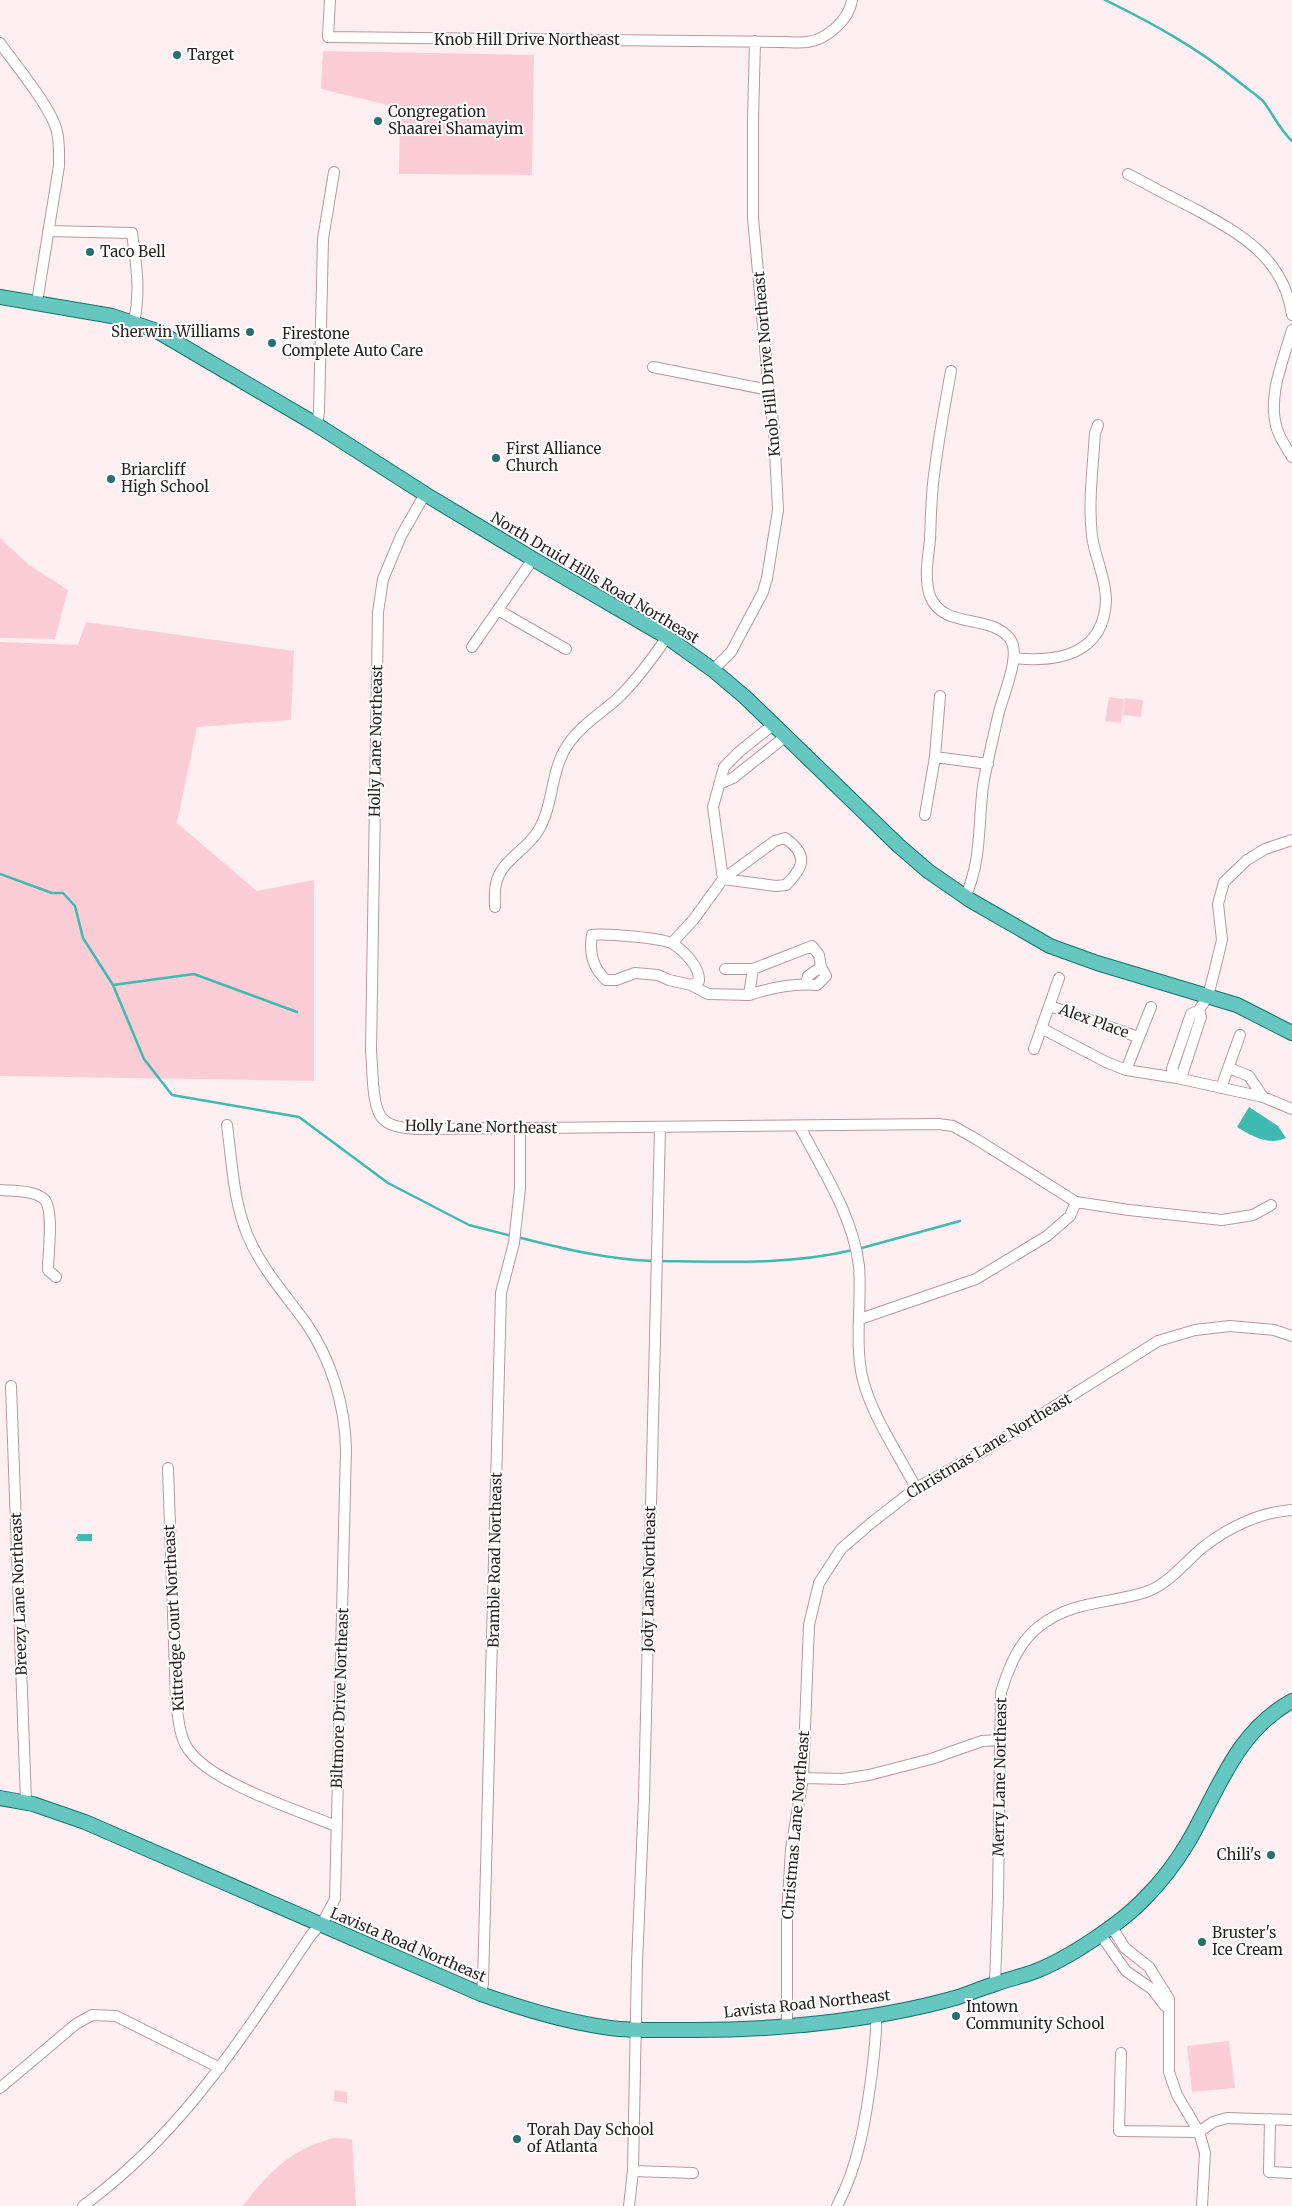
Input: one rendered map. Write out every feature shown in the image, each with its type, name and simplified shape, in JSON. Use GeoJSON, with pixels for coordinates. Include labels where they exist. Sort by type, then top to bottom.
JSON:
{"type":"FeatureCollection","features":[{"type":"Feature","properties":{"kind":"main road","name":"North Druid Hills Road Northeast"},"geometry":{"type":"LineString","coordinates":[[0,297],[37,302],[134,322],[157,331],[317,425],[425,494],[666,637],[713,670],[774,724],[898,845],[928,871],[965,897],[1050,946],[1097,963],[1237,1005],[1292,1033]]}},
{"type":"Feature","properties":{"kind":"main road","name":"Lavista Road Northeast"},"geometry":{"type":"LineString","coordinates":[[0,1798],[26,1802],[86,1822],[481,1994],[551,2017],[609,2028],[637,2030],[718,2030],[787,2026],[876,2015],[956,1998],[1037,1971],[1105,1930],[1144,1900],[1166,1876],[1187,1844],[1223,1773],[1237,1750],[1264,1721],[1292,1701]]}},
{"type":"Feature","properties":{"kind":"street","name":"Knob Hill Drive Northeast"},"geometry":{"type":"LineString","coordinates":[[330,0],[328,37],[545,41],[809,42],[828,33],[841,23],[851,8],[852,0]]}},
{"type":"Feature","properties":{"kind":"street","name":"Knob Hill Drive Northeast"},"geometry":{"type":"LineString","coordinates":[[713,670],[731,652],[759,600],[767,578],[778,503],[774,431],[768,390],[753,218],[755,41]]}},
{"type":"Feature","properties":{"kind":"street"},"geometry":{"type":"LineString","coordinates":[[0,43],[56,127],[59,166],[37,302]]}},
{"type":"Feature","properties":{"kind":"street"},"geometry":{"type":"LineString","coordinates":[[317,425],[319,411],[323,239],[334,172]]}},
{"type":"Feature","properties":{"kind":"street"},"geometry":{"type":"LineString","coordinates":[[1128,174],[1235,231],[1256,247],[1271,263],[1281,279],[1290,303],[1292,315]]}},
{"type":"Feature","properties":{"kind":"street"},"geometry":{"type":"LineString","coordinates":[[48,231],[132,233],[139,281],[134,322]]}},
{"type":"Feature","properties":{"kind":"street"},"geometry":{"type":"LineString","coordinates":[[1292,330],[1276,383],[1275,410],[1277,430],[1292,457]]}},
{"type":"Feature","properties":{"kind":"street"},"geometry":{"type":"LineString","coordinates":[[653,368],[768,390]]}},
{"type":"Feature","properties":{"kind":"street"},"geometry":{"type":"LineString","coordinates":[[951,371],[934,469],[927,575],[930,596],[937,607],[950,616],[977,622],[1000,631],[1011,640],[1014,658],[998,714],[983,786],[978,856],[971,884],[965,897]]}},
{"type":"Feature","properties":{"kind":"street"},"geometry":{"type":"LineString","coordinates":[[1014,658],[1034,660],[1079,651],[1094,638],[1102,620],[1106,600],[1092,539],[1091,519],[1095,433],[1098,424]]}},
{"type":"Feature","properties":{"kind":"street","name":"Holly Lane Northeast"},"geometry":{"type":"LineString","coordinates":[[425,494],[401,536],[383,579],[378,612],[371,1051],[375,1101],[377,1110],[383,1120],[401,1128],[800,1127],[938,1124],[953,1126],[1047,1182],[1076,1202]]}},
{"type":"Feature","properties":{"kind":"street"},"geometry":{"type":"LineString","coordinates":[[472,647],[533,559]]}},
{"type":"Feature","properties":{"kind":"street"},"geometry":{"type":"LineString","coordinates":[[498,610],[566,649]]}},
{"type":"Feature","properties":{"kind":"street"},"geometry":{"type":"LineString","coordinates":[[496,907],[496,884],[500,872],[537,833],[551,800],[560,758],[568,744],[585,726],[618,698],[653,658],[666,637]]}},
{"type":"Feature","properties":{"kind":"street"},"geometry":{"type":"LineString","coordinates":[[925,815],[935,756],[940,696]]}},
{"type":"Feature","properties":{"kind":"street"},"geometry":{"type":"LineString","coordinates":[[723,879],[712,807],[724,767],[740,751],[774,724]]}},
{"type":"Feature","properties":{"kind":"street"},"geometry":{"type":"LineString","coordinates":[[719,784],[733,778],[786,736]]}},
{"type":"Feature","properties":{"kind":"street"},"geometry":{"type":"LineString","coordinates":[[935,756],[988,764]]}},
{"type":"Feature","properties":{"kind":"street"},"geometry":{"type":"LineString","coordinates":[[672,943],[694,919],[723,879],[775,841],[786,838],[800,852],[802,861],[800,871],[786,886],[723,879]]}},
{"type":"Feature","properties":{"kind":"street"},"geometry":{"type":"LineString","coordinates":[[1177,1078],[1172,1069],[1191,1014],[1199,1010],[1208,996],[1222,940],[1218,904],[1224,882],[1247,860],[1265,849],[1292,840]]}},
{"type":"Feature","properties":{"kind":"street"},"geometry":{"type":"LineString","coordinates":[[691,985],[699,981],[697,967],[672,943],[605,933],[592,935],[590,952],[599,973],[606,980],[616,980],[635,973],[658,975],[669,980],[691,985],[708,994],[749,995],[765,989],[806,984],[817,985],[826,976],[821,967],[819,955],[812,946],[753,969],[725,969]]}},
{"type":"Feature","properties":{"kind":"street"},"geometry":{"type":"LineString","coordinates":[[749,995],[753,969]]}},
{"type":"Feature","properties":{"kind":"street"},"geometry":{"type":"LineString","coordinates":[[1034,1049],[1059,978]]}},
{"type":"Feature","properties":{"kind":"street","name":"Alex Place"},"geometry":{"type":"LineString","coordinates":[[1050,1006],[1138,1037]]}},
{"type":"Feature","properties":{"kind":"street"},"geometry":{"type":"LineString","coordinates":[[1126,1070],[1151,1007]]}},
{"type":"Feature","properties":{"kind":"street"},"geometry":{"type":"LineString","coordinates":[[1177,1078],[1182,1072],[1202,1017],[1199,1010]]}},
{"type":"Feature","properties":{"kind":"street"},"geometry":{"type":"LineString","coordinates":[[1041,1028],[1106,1062],[1126,1070],[1177,1078],[1263,1097],[1292,1109]]}},
{"type":"Feature","properties":{"kind":"street"},"geometry":{"type":"LineString","coordinates":[[1222,1088],[1240,1035]]}},
{"type":"Feature","properties":{"kind":"street"},"geometry":{"type":"LineString","coordinates":[[1182,1041],[1192,1044]]}},
{"type":"Feature","properties":{"kind":"street"},"geometry":{"type":"LineString","coordinates":[[1229,1068],[1249,1076],[1263,1097]]}},
{"type":"Feature","properties":{"kind":"street","name":"Biltmore Drive Northeast"},"geometry":{"type":"LineString","coordinates":[[83,2206],[120,2178],[171,2128],[220,2068],[331,1909],[335,1899],[346,1449],[342,1411],[332,1372],[319,1343],[266,1271],[247,1234],[233,1184],[227,1125]]}},
{"type":"Feature","properties":{"kind":"street"},"geometry":{"type":"LineString","coordinates":[[800,1127],[850,1225],[856,1247],[859,1268],[862,1378],[874,1410],[916,1488]]}},
{"type":"Feature","properties":{"kind":"street","name":"Bramble Road Northeast"},"geometry":{"type":"LineString","coordinates":[[481,1994],[484,1944],[501,1293],[515,1237],[520,1188],[520,1128]]}},
{"type":"Feature","properties":{"kind":"street","name":"Jody Lane Northeast"},"geometry":{"type":"LineString","coordinates":[[629,2206],[633,2171],[660,1128]]}},
{"type":"Feature","properties":{"kind":"street"},"geometry":{"type":"LineString","coordinates":[[0,1190],[37,1195],[44,1200],[49,1212],[48,1270],[56,1277]]}},
{"type":"Feature","properties":{"kind":"street"},"geometry":{"type":"LineString","coordinates":[[860,1319],[976,1280],[1047,1236],[1070,1216],[1076,1202],[1222,1220],[1252,1215],[1271,1205]]}},
{"type":"Feature","properties":{"kind":"street","name":"Christmas Lane Northeast"},"geometry":{"type":"LineString","coordinates":[[787,2026],[787,1915],[790,1867],[803,1778],[809,1625],[819,1584],[841,1549],[916,1488],[982,1452],[1158,1341],[1195,1330],[1230,1326],[1274,1330],[1292,1336]]}},
{"type":"Feature","properties":{"kind":"street","name":"Breezy Lane Northeast"},"geometry":{"type":"LineString","coordinates":[[11,1386],[26,1802]]}},
{"type":"Feature","properties":{"kind":"street","name":"Kittredge Court Northeast"},"geometry":{"type":"LineString","coordinates":[[168,1468],[176,1701],[181,1731],[188,1748],[200,1762],[232,1783],[336,1826]]}},
{"type":"Feature","properties":{"kind":"street","name":"Merry Lane Northeast"},"geometry":{"type":"LineString","coordinates":[[994,1984],[998,1896],[1001,1692],[1009,1668],[1022,1645],[1041,1625],[1072,1607],[1146,1592],[1171,1578],[1203,1548],[1228,1530],[1270,1512],[1292,1510]]}},
{"type":"Feature","properties":{"kind":"street"},"geometry":{"type":"LineString","coordinates":[[803,1778],[844,1779],[869,1775],[931,1759],[982,1741],[999,1740]]}},
{"type":"Feature","properties":{"kind":"street"},"geometry":{"type":"LineString","coordinates":[[1105,1930],[1144,1962],[1169,1999],[1169,2072],[1177,2095],[1199,2132],[1205,2153],[1202,2206]]}},
{"type":"Feature","properties":{"kind":"street"},"geometry":{"type":"LineString","coordinates":[[1105,1930],[1126,1971],[1152,1988],[1168,2015]]}},
{"type":"Feature","properties":{"kind":"street"},"geometry":{"type":"LineString","coordinates":[[0,2088],[76,2024],[87,2017],[98,2014],[121,2018],[220,2068]]}},
{"type":"Feature","properties":{"kind":"street"},"geometry":{"type":"LineString","coordinates":[[837,2206],[852,2171],[862,2139],[876,2035],[876,2015]]}},
{"type":"Feature","properties":{"kind":"street"},"geometry":{"type":"LineString","coordinates":[[1121,2053],[1119,2132],[1199,2132],[1220,2119],[1234,2117],[1292,2120]]}},
{"type":"Feature","properties":{"kind":"street"},"geometry":{"type":"LineString","coordinates":[[1270,2119],[1269,2172],[1292,2173]]}},
{"type":"Feature","properties":{"kind":"street"},"geometry":{"type":"LineString","coordinates":[[633,2171],[693,2174]]}},
{"type":"Feature","properties":{"kind":"shaded area"},"geometry":{"type":"Polygon","coordinates":[[[323,51],[534,55],[532,175],[399,174],[400,108],[321,89],[323,51]]]}},
{"type":"Feature","properties":{"kind":"shaded area"},"geometry":{"type":"Polygon","coordinates":[[[0,538],[29,565],[68,590],[55,639],[0,638],[0,538]]]}},
{"type":"Feature","properties":{"kind":"shaded area"},"geometry":{"type":"Polygon","coordinates":[[[86,622],[294,651],[291,720],[197,727],[177,823],[257,891],[314,880],[314,1081],[0,1076],[0,642],[78,645],[86,622]]]}},
{"type":"Feature","properties":{"kind":"shaded area"},"geometry":{"type":"Polygon","coordinates":[[[1109,697],[1124,699],[1121,723],[1105,721],[1109,697]]]}},
{"type":"Feature","properties":{"kind":"shaded area"},"geometry":{"type":"Polygon","coordinates":[[[1125,698],[1143,700],[1141,717],[1123,715],[1125,698]]]}},
{"type":"Feature","properties":{"kind":"shaded area"},"geometry":{"type":"Polygon","coordinates":[[[1229,2041],[1235,2088],[1192,2092],[1187,2046],[1229,2041]]]}},
{"type":"Feature","properties":{"kind":"shaded area"},"geometry":{"type":"Polygon","coordinates":[[[335,2090],[347,2092],[347,2103],[333,2101],[335,2090]]]}},
{"type":"Feature","properties":{"kind":"shaded area"},"geometry":{"type":"Polygon","coordinates":[[[334,2138],[352,2139],[356,2206],[243,2206],[262,2182],[283,2163],[306,2148],[334,2138]]]}},
{"type":"Feature","properties":{"kind":"water"},"geometry":{"type":"Polygon","coordinates":[[[1249,1107],[1278,1126],[1286,1138],[1273,1141],[1260,1139],[1237,1127],[1249,1107]]]}},
{"type":"Feature","properties":{"kind":"water"},"geometry":{"type":"Polygon","coordinates":[[[78,1534],[92,1534],[92,1541],[78,1541],[76,1538],[78,1534]]]}},
{"type":"Feature","properties":{"kind":"waterway"},"geometry":{"type":"LineString","coordinates":[[1105,0],[1174,37],[1223,70],[1263,101],[1292,141]]}},
{"type":"Feature","properties":{"kind":"waterway"},"geometry":{"type":"LineString","coordinates":[[0,874],[52,893],[63,893],[75,906],[83,938],[113,985],[144,1059],[172,1095],[299,1117],[388,1183],[469,1225],[512,1236]]}},
{"type":"Feature","properties":{"kind":"waterway"},"geometry":{"type":"LineString","coordinates":[[113,985],[194,974],[297,1012]]}},
{"type":"Feature","properties":{"kind":"waterway"},"geometry":{"type":"LineString","coordinates":[[858,1249],[960,1221]]}},
{"type":"Feature","properties":{"kind":"waterway"},"geometry":{"type":"LineString","coordinates":[[517,1237],[602,1256],[654,1261]]}},
{"type":"Feature","properties":{"kind":"waterway"},"geometry":{"type":"LineString","coordinates":[[659,1261],[757,1262],[805,1258],[853,1250]]}},
{"type":"Feature","properties":{"kind":"place","name":"Target"},"geometry":{"type":"Point","coordinates":[177,55]}},
{"type":"Feature","properties":{"kind":"place","name":"Congregation Shaarei Shamayim"},"geometry":{"type":"Point","coordinates":[378,121]}},
{"type":"Feature","properties":{"kind":"place","name":"Taco Bell"},"geometry":{"type":"Point","coordinates":[90,252]}},
{"type":"Feature","properties":{"kind":"place","name":"Sherwin Williams"},"geometry":{"type":"Point","coordinates":[250,332]}},
{"type":"Feature","properties":{"kind":"place","name":"Firestone Complete Auto Care"},"geometry":{"type":"Point","coordinates":[272,343]}},
{"type":"Feature","properties":{"kind":"place","name":"First Alliance Church"},"geometry":{"type":"Point","coordinates":[496,458]}},
{"type":"Feature","properties":{"kind":"place","name":"Briarcliff High School"},"geometry":{"type":"Point","coordinates":[111,479]}},
{"type":"Feature","properties":{"kind":"place","name":"Chili's"},"geometry":{"type":"Point","coordinates":[1271,1855]}},
{"type":"Feature","properties":{"kind":"place","name":"Bruster's Ice Cream"},"geometry":{"type":"Point","coordinates":[1202,1942]}},
{"type":"Feature","properties":{"kind":"place","name":"Intown Community School"},"geometry":{"type":"Point","coordinates":[956,2016]}},
{"type":"Feature","properties":{"kind":"place","name":"Torah Day School of Atlanta"},"geometry":{"type":"Point","coordinates":[517,2139]}}]}
